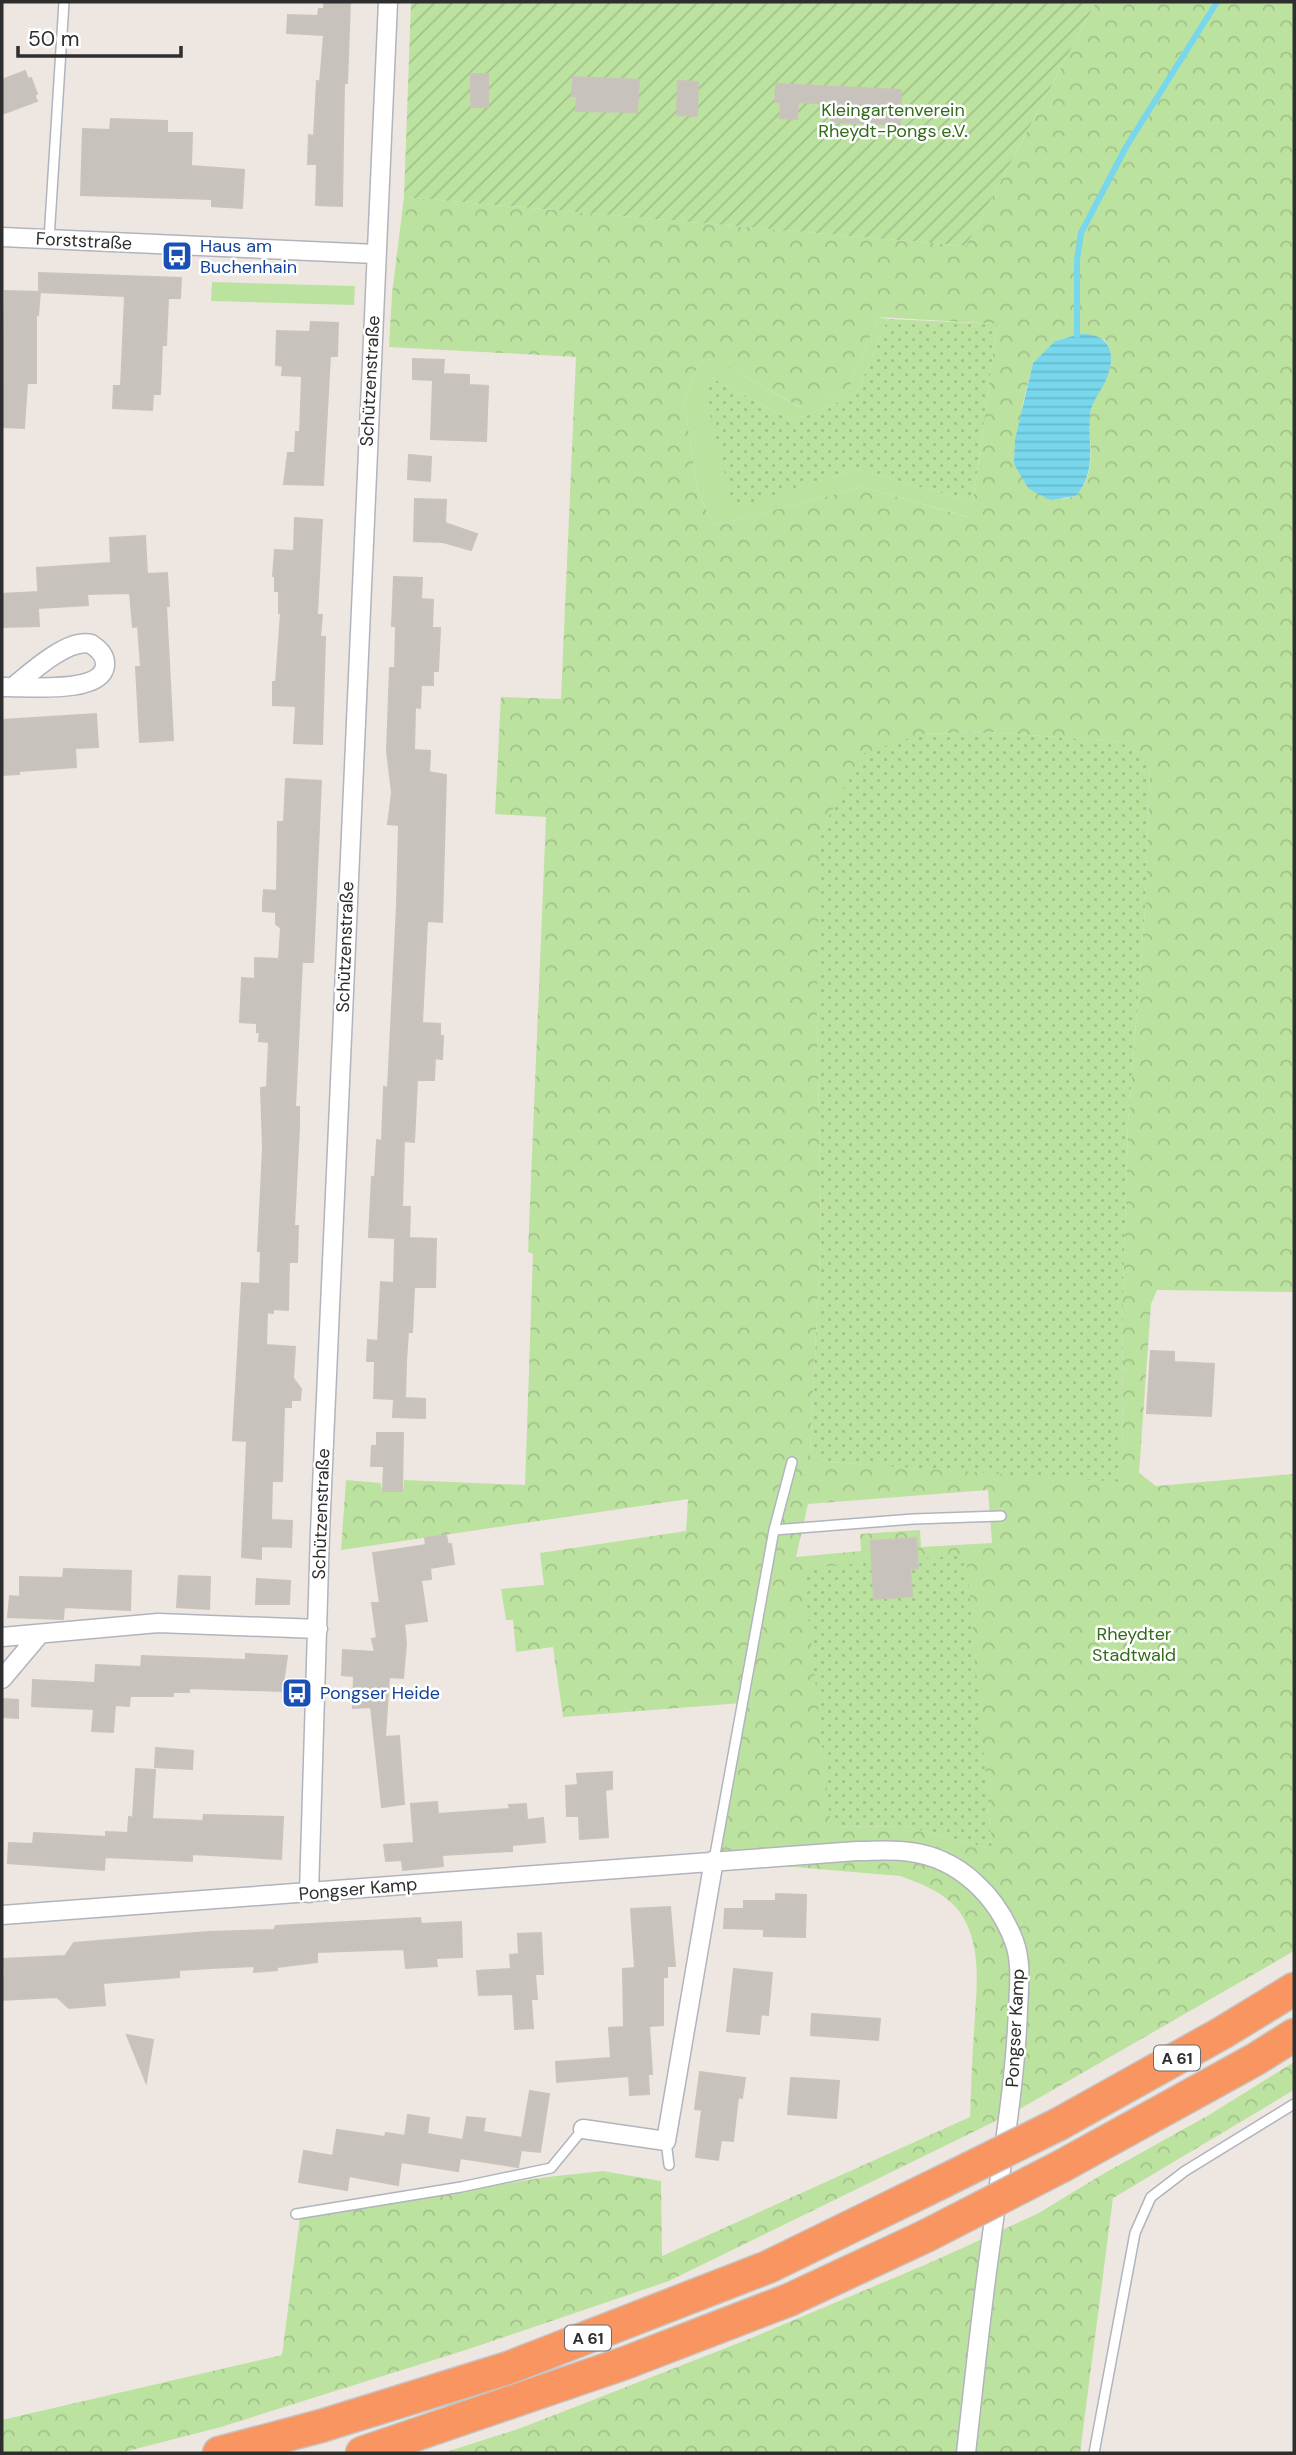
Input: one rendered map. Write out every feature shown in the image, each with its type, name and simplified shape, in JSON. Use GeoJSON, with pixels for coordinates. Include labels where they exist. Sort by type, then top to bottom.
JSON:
{"type":"FeatureCollection","features":[{"type":"Feature","properties":{"kind":"highway","name":"A 61"},"geometry":{"type":"LineString","coordinates":[[219,2453],[321,2427],[534,2358],[768,2267],[1059,2124],[1222,2033],[1294,1989]]}},
{"type":"Feature","properties":{"kind":"highway","name":"A 61"},"geometry":{"type":"LineString","coordinates":[[362,2453],[638,2358],[789,2300],[926,2236],[1062,2166],[1256,2059],[1294,2035]]}},
{"type":"Feature","properties":{"kind":"street","name":"Schützenstraße"},"geometry":{"type":"LineString","coordinates":[[309,1893],[320,1518],[388,2]]}},
{"type":"Feature","properties":{"kind":"street","name":"Forststraße"},"geometry":{"type":"LineString","coordinates":[[2,237],[376,254]]}},
{"type":"Feature","properties":{"kind":"street"},"geometry":{"type":"LineString","coordinates":[[77,642],[91,643],[103,655],[103,673],[89,684],[8,687],[77,642]]}},
{"type":"Feature","properties":{"kind":"street"},"geometry":{"type":"LineString","coordinates":[[2,1637],[158,1623],[318,1629]]}},
{"type":"Feature","properties":{"kind":"street"},"geometry":{"type":"LineString","coordinates":[[2,1679],[40,1634]]}},
{"type":"Feature","properties":{"kind":"street","name":"Pongser Kamp"},"geometry":{"type":"LineString","coordinates":[[2,1915],[857,1851],[910,1852],[957,1868],[976,1882],[993,1902],[1015,1942],[1020,1966],[1010,2113],[990,2242],[966,2453]]}},
{"type":"Feature","properties":{"kind":"street"},"geometry":{"type":"LineString","coordinates":[[583,2129],[666,2141],[714,1860]]}},
{"type":"Feature","properties":{"kind":"lane"},"geometry":{"type":"LineString","coordinates":[[49,239],[64,2]]}},
{"type":"Feature","properties":{"kind":"lane"},"geometry":{"type":"LineString","coordinates":[[714,1860],[774,1530],[792,1462]]}},
{"type":"Feature","properties":{"kind":"lane"},"geometry":{"type":"LineString","coordinates":[[774,1530],[913,1519],[1001,1516]]}},
{"type":"Feature","properties":{"kind":"lane"},"geometry":{"type":"LineString","coordinates":[[1094,2453],[1136,2233],[1151,2197],[1185,2171],[1294,2104]]}},
{"type":"Feature","properties":{"kind":"lane"},"geometry":{"type":"LineString","coordinates":[[296,2214],[461,2187],[551,2168],[583,2129]]}},
{"type":"Feature","properties":{"kind":"lane"},"geometry":{"type":"LineString","coordinates":[[666,2141],[668,2165]]}},
{"type":"Feature","properties":{"kind":"green space","name":"Kleingartenverein Rheydt-Pongs e.V."},"geometry":{"type":"Polygon","coordinates":[[[411,2],[1096,2],[966,246],[404,197],[411,2]]]}},
{"type":"Feature","properties":{"kind":"green space","name":"Rheydter Stadtwald"},"geometry":{"type":"Polygon","coordinates":[[[1096,2],[1294,2],[1294,1292],[1157,1290],[1151,1304],[1139,1473],[1156,1486],[1294,1474],[1294,1951],[1018,2110],[669,2281],[472,2348],[221,2427],[120,2453],[2,2453],[2,2420],[282,2355],[300,2217],[547,2177],[603,2171],[661,2181],[662,2256],[970,2117],[977,1969],[967,1925],[953,1904],[932,1889],[900,1876],[714,1860],[742,1703],[563,1717],[553,1647],[516,1652],[513,1620],[506,1620],[501,1589],[544,1585],[540,1553],[686,1531],[688,1499],[341,1550],[346,1480],[381,1483],[382,1492],[403,1492],[404,1480],[525,1485],[533,1254],[528,1252],[546,817],[495,814],[501,697],[561,699],[576,357],[389,347],[392,294],[404,197],[966,246],[1096,2]],[[878,317],[849,388],[802,408],[713,359],[706,360],[697,367],[684,401],[698,492],[714,526],[862,487],[968,517],[973,502],[997,324],[878,317]],[[1080,334],[1055,341],[1033,363],[1022,407],[1063,499],[1076,496],[1087,477],[1090,468],[1092,407],[1111,360],[1105,340],[1080,334]],[[989,732],[921,734],[817,1006],[821,1234],[810,1456],[828,1462],[1122,1481],[1123,1291],[1128,1124],[1145,909],[1150,766],[1120,742],[989,732]],[[988,1490],[808,1504],[796,1557],[861,1551],[860,1534],[920,1530],[921,1547],[992,1543],[988,1490]],[[965,1555],[830,1827],[904,1826],[992,1849],[965,1555]]]}},
{"type":"Feature","properties":{"kind":"green space"},"geometry":{"type":"Polygon","coordinates":[[[212,282],[355,286],[354,305],[211,301],[212,282]]]}},
{"type":"Feature","properties":{"kind":"green space"},"geometry":{"type":"Polygon","coordinates":[[[878,317],[888,319],[856,395],[792,421],[710,377],[735,508],[857,469],[973,502],[969,517],[862,487],[714,526],[698,492],[684,401],[697,367],[706,360],[714,359],[801,408],[849,388],[878,317]]]}},
{"type":"Feature","properties":{"kind":"green space"},"geometry":{"type":"Polygon","coordinates":[[[888,319],[997,324],[973,502],[857,469],[734,509],[707,402],[710,377],[792,421],[856,395],[888,319]]]}},
{"type":"Feature","properties":{"kind":"green space"},"geometry":{"type":"Polygon","coordinates":[[[989,732],[1120,742],[1142,756],[1150,766],[1145,909],[1128,1124],[1123,1291],[1122,1482],[828,1462],[810,1456],[821,1234],[817,1006],[819,835],[862,754],[921,734],[989,732]]]}},
{"type":"Feature","properties":{"kind":"green space"},"geometry":{"type":"Polygon","coordinates":[[[966,1555],[992,1849],[904,1826],[831,1827],[803,1568],[966,1555]]]}},
{"type":"Feature","properties":{"kind":"green space"},"geometry":{"type":"Polygon","coordinates":[[[1294,2062],[1294,2090],[1113,2198],[1080,2453],[443,2453],[521,2428],[749,2339],[1037,2214],[1209,2115],[1294,2062]]]}},
{"type":"Feature","properties":{"kind":"water"},"geometry":{"type":"Polygon","coordinates":[[[1080,334],[1098,337],[1104,341],[1110,352],[1110,368],[1091,412],[1089,468],[1083,486],[1076,496],[1051,500],[1028,488],[1014,464],[1015,440],[1033,363],[1055,341],[1080,334]]]}},
{"type":"Feature","properties":{"kind":"building"},"geometry":{"type":"Polygon","coordinates":[[[324,2],[350,2],[347,83],[344,83],[342,206],[316,205],[317,164],[308,164],[309,135],[314,136],[317,81],[320,82],[324,35],[287,33],[288,15],[318,16],[319,9],[324,9],[324,2]]]}},
{"type":"Feature","properties":{"kind":"building"},"geometry":{"type":"Polygon","coordinates":[[[25,71],[28,79],[31,78],[37,101],[2,114],[2,80],[25,71]]]}},
{"type":"Feature","properties":{"kind":"building"},"geometry":{"type":"Polygon","coordinates":[[[471,74],[488,74],[488,107],[471,107],[471,74]]]}},
{"type":"Feature","properties":{"kind":"building"},"geometry":{"type":"Polygon","coordinates":[[[573,77],[639,80],[637,112],[576,111],[577,96],[572,96],[573,77]]]}},
{"type":"Feature","properties":{"kind":"building"},"geometry":{"type":"Polygon","coordinates":[[[678,81],[698,82],[697,116],[677,115],[678,81]]]}},
{"type":"Feature","properties":{"kind":"building"},"geometry":{"type":"Polygon","coordinates":[[[776,84],[901,90],[900,125],[831,122],[832,104],[798,102],[797,119],[780,118],[781,102],[775,102],[776,84]]]}},
{"type":"Feature","properties":{"kind":"building"},"geometry":{"type":"Polygon","coordinates":[[[111,119],[167,121],[167,133],[192,133],[191,166],[244,170],[242,208],[212,206],[212,199],[81,195],[83,129],[110,130],[111,119]]]}},
{"type":"Feature","properties":{"kind":"building"},"geometry":{"type":"Polygon","coordinates":[[[39,273],[181,278],[180,298],[168,298],[160,394],[153,394],[152,410],[113,408],[114,386],[121,386],[125,296],[39,292],[39,273]]]}},
{"type":"Feature","properties":{"kind":"building"},"geometry":{"type":"Polygon","coordinates":[[[5,291],[40,292],[36,315],[36,383],[27,383],[24,428],[2,427],[5,291]]]}},
{"type":"Feature","properties":{"kind":"building"},"geometry":{"type":"Polygon","coordinates":[[[311,322],[338,323],[337,356],[330,356],[323,485],[284,484],[288,453],[295,453],[296,432],[300,432],[302,376],[282,375],[283,366],[276,365],[277,331],[310,332],[311,322]]]}},
{"type":"Feature","properties":{"kind":"building"},"geometry":{"type":"Polygon","coordinates":[[[413,359],[444,360],[443,374],[469,375],[469,385],[488,386],[486,441],[431,439],[433,380],[413,379],[413,359]]]}},
{"type":"Feature","properties":{"kind":"building"},"geometry":{"type":"Polygon","coordinates":[[[409,455],[431,457],[430,481],[408,479],[409,455]]]}},
{"type":"Feature","properties":{"kind":"building"},"geometry":{"type":"Polygon","coordinates":[[[415,499],[446,500],[445,523],[477,534],[471,550],[443,542],[414,541],[415,499]]]}},
{"type":"Feature","properties":{"kind":"building"},"geometry":{"type":"Polygon","coordinates":[[[295,518],[322,520],[317,615],[322,615],[320,637],[325,637],[322,744],[294,743],[296,706],[273,705],[281,613],[279,591],[275,591],[273,576],[275,550],[294,551],[295,518]]]}},
{"type":"Feature","properties":{"kind":"building"},"geometry":{"type":"Polygon","coordinates":[[[145,536],[147,574],[167,573],[169,606],[166,606],[173,740],[140,742],[136,667],[141,667],[138,626],[133,627],[130,593],[87,594],[88,605],[39,608],[37,568],[111,563],[110,538],[145,536]]]}},
{"type":"Feature","properties":{"kind":"building"},"geometry":{"type":"Polygon","coordinates":[[[394,577],[422,578],[421,599],[433,600],[432,628],[440,628],[438,671],[433,671],[433,685],[421,685],[420,708],[415,707],[414,750],[430,751],[429,772],[446,775],[442,922],[427,921],[422,1023],[440,1024],[440,1036],[443,1036],[442,1059],[435,1058],[434,1080],[417,1080],[414,1142],[404,1141],[402,1207],[410,1207],[409,1238],[436,1239],[435,1287],[414,1287],[412,1332],[408,1332],[406,1362],[405,1398],[425,1399],[425,1418],[393,1417],[394,1399],[374,1398],[375,1361],[367,1361],[368,1340],[378,1341],[381,1282],[394,1283],[395,1238],[369,1237],[372,1177],[375,1177],[377,1140],[382,1141],[384,1087],[388,1088],[397,905],[399,825],[388,824],[392,793],[387,751],[390,668],[395,668],[396,626],[392,626],[394,577]]]}},
{"type":"Feature","properties":{"kind":"building"},"geometry":{"type":"Polygon","coordinates":[[[37,592],[39,626],[2,627],[2,594],[37,592]]]}},
{"type":"Feature","properties":{"kind":"building"},"geometry":{"type":"Polygon","coordinates":[[[96,714],[98,747],[75,748],[76,767],[19,771],[19,774],[2,775],[2,720],[96,714]]]}},
{"type":"Feature","properties":{"kind":"building"},"geometry":{"type":"Polygon","coordinates":[[[286,779],[321,781],[313,962],[302,962],[295,1107],[299,1107],[294,1226],[298,1226],[297,1262],[289,1262],[288,1310],[273,1309],[273,1313],[267,1312],[266,1345],[295,1347],[293,1378],[301,1389],[300,1400],[291,1400],[291,1407],[284,1407],[282,1481],[272,1481],[271,1520],[292,1521],[291,1547],[261,1546],[261,1559],[242,1557],[247,1441],[233,1440],[242,1283],[260,1284],[261,1251],[258,1251],[263,1148],[261,1088],[267,1087],[269,1042],[259,1041],[257,1023],[240,1022],[242,978],[255,979],[255,958],[279,959],[281,928],[276,924],[276,912],[263,911],[263,901],[264,890],[277,891],[278,822],[284,822],[286,779]]]}},
{"type":"Feature","properties":{"kind":"building"},"geometry":{"type":"Polygon","coordinates":[[[1151,1351],[1174,1352],[1174,1362],[1214,1364],[1211,1416],[1147,1413],[1151,1351]]]}},
{"type":"Feature","properties":{"kind":"building"},"geometry":{"type":"Polygon","coordinates":[[[377,1433],[403,1433],[402,1491],[383,1491],[384,1466],[371,1466],[372,1446],[377,1446],[377,1433]]]}},
{"type":"Feature","properties":{"kind":"building"},"geometry":{"type":"Polygon","coordinates":[[[446,1535],[448,1545],[451,1544],[454,1564],[430,1568],[431,1579],[421,1580],[427,1621],[404,1624],[406,1643],[403,1678],[389,1677],[385,1737],[399,1736],[404,1804],[382,1807],[371,1707],[353,1708],[354,1676],[342,1675],[343,1650],[375,1652],[372,1639],[377,1638],[372,1603],[380,1603],[373,1553],[426,1545],[425,1538],[446,1535]]]}},
{"type":"Feature","properties":{"kind":"building"},"geometry":{"type":"Polygon","coordinates":[[[916,1538],[918,1568],[910,1569],[912,1596],[874,1599],[871,1541],[916,1538]]]}},
{"type":"Feature","properties":{"kind":"building"},"geometry":{"type":"Polygon","coordinates":[[[64,1569],[131,1571],[130,1610],[64,1607],[63,1619],[8,1617],[10,1596],[20,1597],[20,1577],[63,1578],[64,1569]]]}},
{"type":"Feature","properties":{"kind":"building"},"geometry":{"type":"Polygon","coordinates":[[[179,1576],[210,1577],[209,1609],[177,1607],[179,1576]]]}},
{"type":"Feature","properties":{"kind":"building"},"geometry":{"type":"Polygon","coordinates":[[[257,1579],[290,1581],[289,1604],[256,1604],[257,1579]]]}},
{"type":"Feature","properties":{"kind":"building"},"geometry":{"type":"Polygon","coordinates":[[[246,1654],[287,1656],[282,1691],[189,1688],[189,1692],[173,1692],[173,1696],[130,1696],[129,1706],[115,1705],[113,1732],[92,1731],[94,1709],[32,1706],[33,1680],[95,1683],[96,1665],[141,1667],[142,1656],[246,1660],[246,1654]]]}},
{"type":"Feature","properties":{"kind":"building"},"geometry":{"type":"Polygon","coordinates":[[[2,1699],[18,1700],[18,1718],[2,1717],[2,1699]]]}},
{"type":"Feature","properties":{"kind":"building"},"geometry":{"type":"Polygon","coordinates":[[[156,1748],[193,1751],[192,1769],[155,1767],[156,1748]]]}},
{"type":"Feature","properties":{"kind":"building"},"geometry":{"type":"Polygon","coordinates":[[[136,1769],[155,1770],[152,1819],[203,1821],[204,1815],[283,1817],[281,1859],[192,1854],[192,1861],[105,1857],[104,1870],[8,1863],[9,1843],[33,1844],[34,1833],[106,1837],[106,1832],[128,1833],[129,1817],[133,1818],[136,1769]]]}},
{"type":"Feature","properties":{"kind":"building"},"geometry":{"type":"Polygon","coordinates":[[[612,1772],[612,1789],[605,1790],[608,1837],[580,1839],[579,1816],[567,1816],[566,1786],[578,1785],[577,1774],[612,1772]]]}},
{"type":"Feature","properties":{"kind":"building"},"geometry":{"type":"Polygon","coordinates":[[[437,1802],[438,1814],[510,1809],[509,1805],[526,1804],[527,1820],[543,1818],[545,1842],[512,1845],[512,1851],[442,1855],[443,1866],[403,1870],[402,1860],[386,1861],[384,1845],[414,1843],[411,1804],[437,1802]]]}},
{"type":"Feature","properties":{"kind":"building"},"geometry":{"type":"Polygon","coordinates":[[[776,1894],[806,1895],[805,1937],[764,1936],[764,1929],[724,1928],[725,1909],[744,1909],[744,1901],[776,1901],[776,1894]]]}},
{"type":"Feature","properties":{"kind":"building"},"geometry":{"type":"Polygon","coordinates":[[[670,1907],[675,1966],[667,1966],[667,1977],[663,1977],[663,2025],[649,2026],[652,2074],[648,2074],[649,2094],[630,2095],[629,2076],[557,2082],[556,2062],[611,2058],[609,2028],[624,2027],[623,1969],[635,1968],[631,1909],[670,1907]]]}},
{"type":"Feature","properties":{"kind":"building"},"geometry":{"type":"Polygon","coordinates":[[[420,1918],[421,1924],[461,1922],[462,1957],[436,1958],[437,1966],[406,1968],[404,1949],[317,1952],[317,1962],[277,1967],[277,1970],[254,1972],[255,1966],[179,1970],[179,1977],[103,1983],[105,2005],[69,2008],[57,1997],[2,2000],[2,1976],[5,1975],[3,1959],[65,1956],[74,1943],[208,1932],[274,1930],[276,1926],[420,1918]]]}},
{"type":"Feature","properties":{"kind":"building"},"geometry":{"type":"Polygon","coordinates":[[[541,1933],[543,1974],[535,1974],[537,1999],[531,1999],[533,2028],[515,2029],[513,1994],[479,1995],[477,1971],[511,1969],[510,1955],[519,1954],[518,1934],[541,1933]]]}},
{"type":"Feature","properties":{"kind":"building"},"geometry":{"type":"Polygon","coordinates":[[[734,1969],[772,1973],[768,2015],[761,2014],[759,2034],[727,2031],[734,1969]]]}},
{"type":"Feature","properties":{"kind":"building"},"geometry":{"type":"Polygon","coordinates":[[[812,2014],[880,2019],[878,2040],[811,2035],[812,2014]]]}},
{"type":"Feature","properties":{"kind":"building"},"geometry":{"type":"Polygon","coordinates":[[[127,2035],[153,2040],[146,2082],[127,2035]]]}},
{"type":"Feature","properties":{"kind":"building"},"geometry":{"type":"Polygon","coordinates":[[[700,2072],[745,2078],[742,2098],[738,2097],[733,2141],[721,2140],[718,2160],[696,2157],[702,2110],[695,2109],[700,2072]]]}},
{"type":"Feature","properties":{"kind":"building"},"geometry":{"type":"Polygon","coordinates":[[[791,2078],[839,2081],[836,2118],[788,2114],[791,2078]]]}},
{"type":"Feature","properties":{"kind":"building"},"geometry":{"type":"Polygon","coordinates":[[[530,2091],[549,2094],[540,2152],[521,2150],[518,2167],[460,2158],[458,2171],[401,2162],[398,2185],[349,2176],[347,2190],[299,2182],[304,2151],[333,2156],[337,2130],[385,2137],[386,2133],[405,2136],[408,2115],[429,2118],[427,2134],[463,2140],[467,2117],[485,2119],[483,2132],[522,2138],[530,2091]]]}},
{"type":"Feature","properties":{"kind":"waterway"},"geometry":{"type":"LineString","coordinates":[[1077,335],[1077,260],[1081,233],[1126,147],[1217,2]]}},
{"type":"Feature","properties":{"kind":"place","name":"Haus am Buchenhain"},"geometry":{"type":"Point","coordinates":[177,256]}},
{"type":"Feature","properties":{"kind":"place","name":"Pongser Heide"},"geometry":{"type":"Point","coordinates":[297,1693]}}]}
